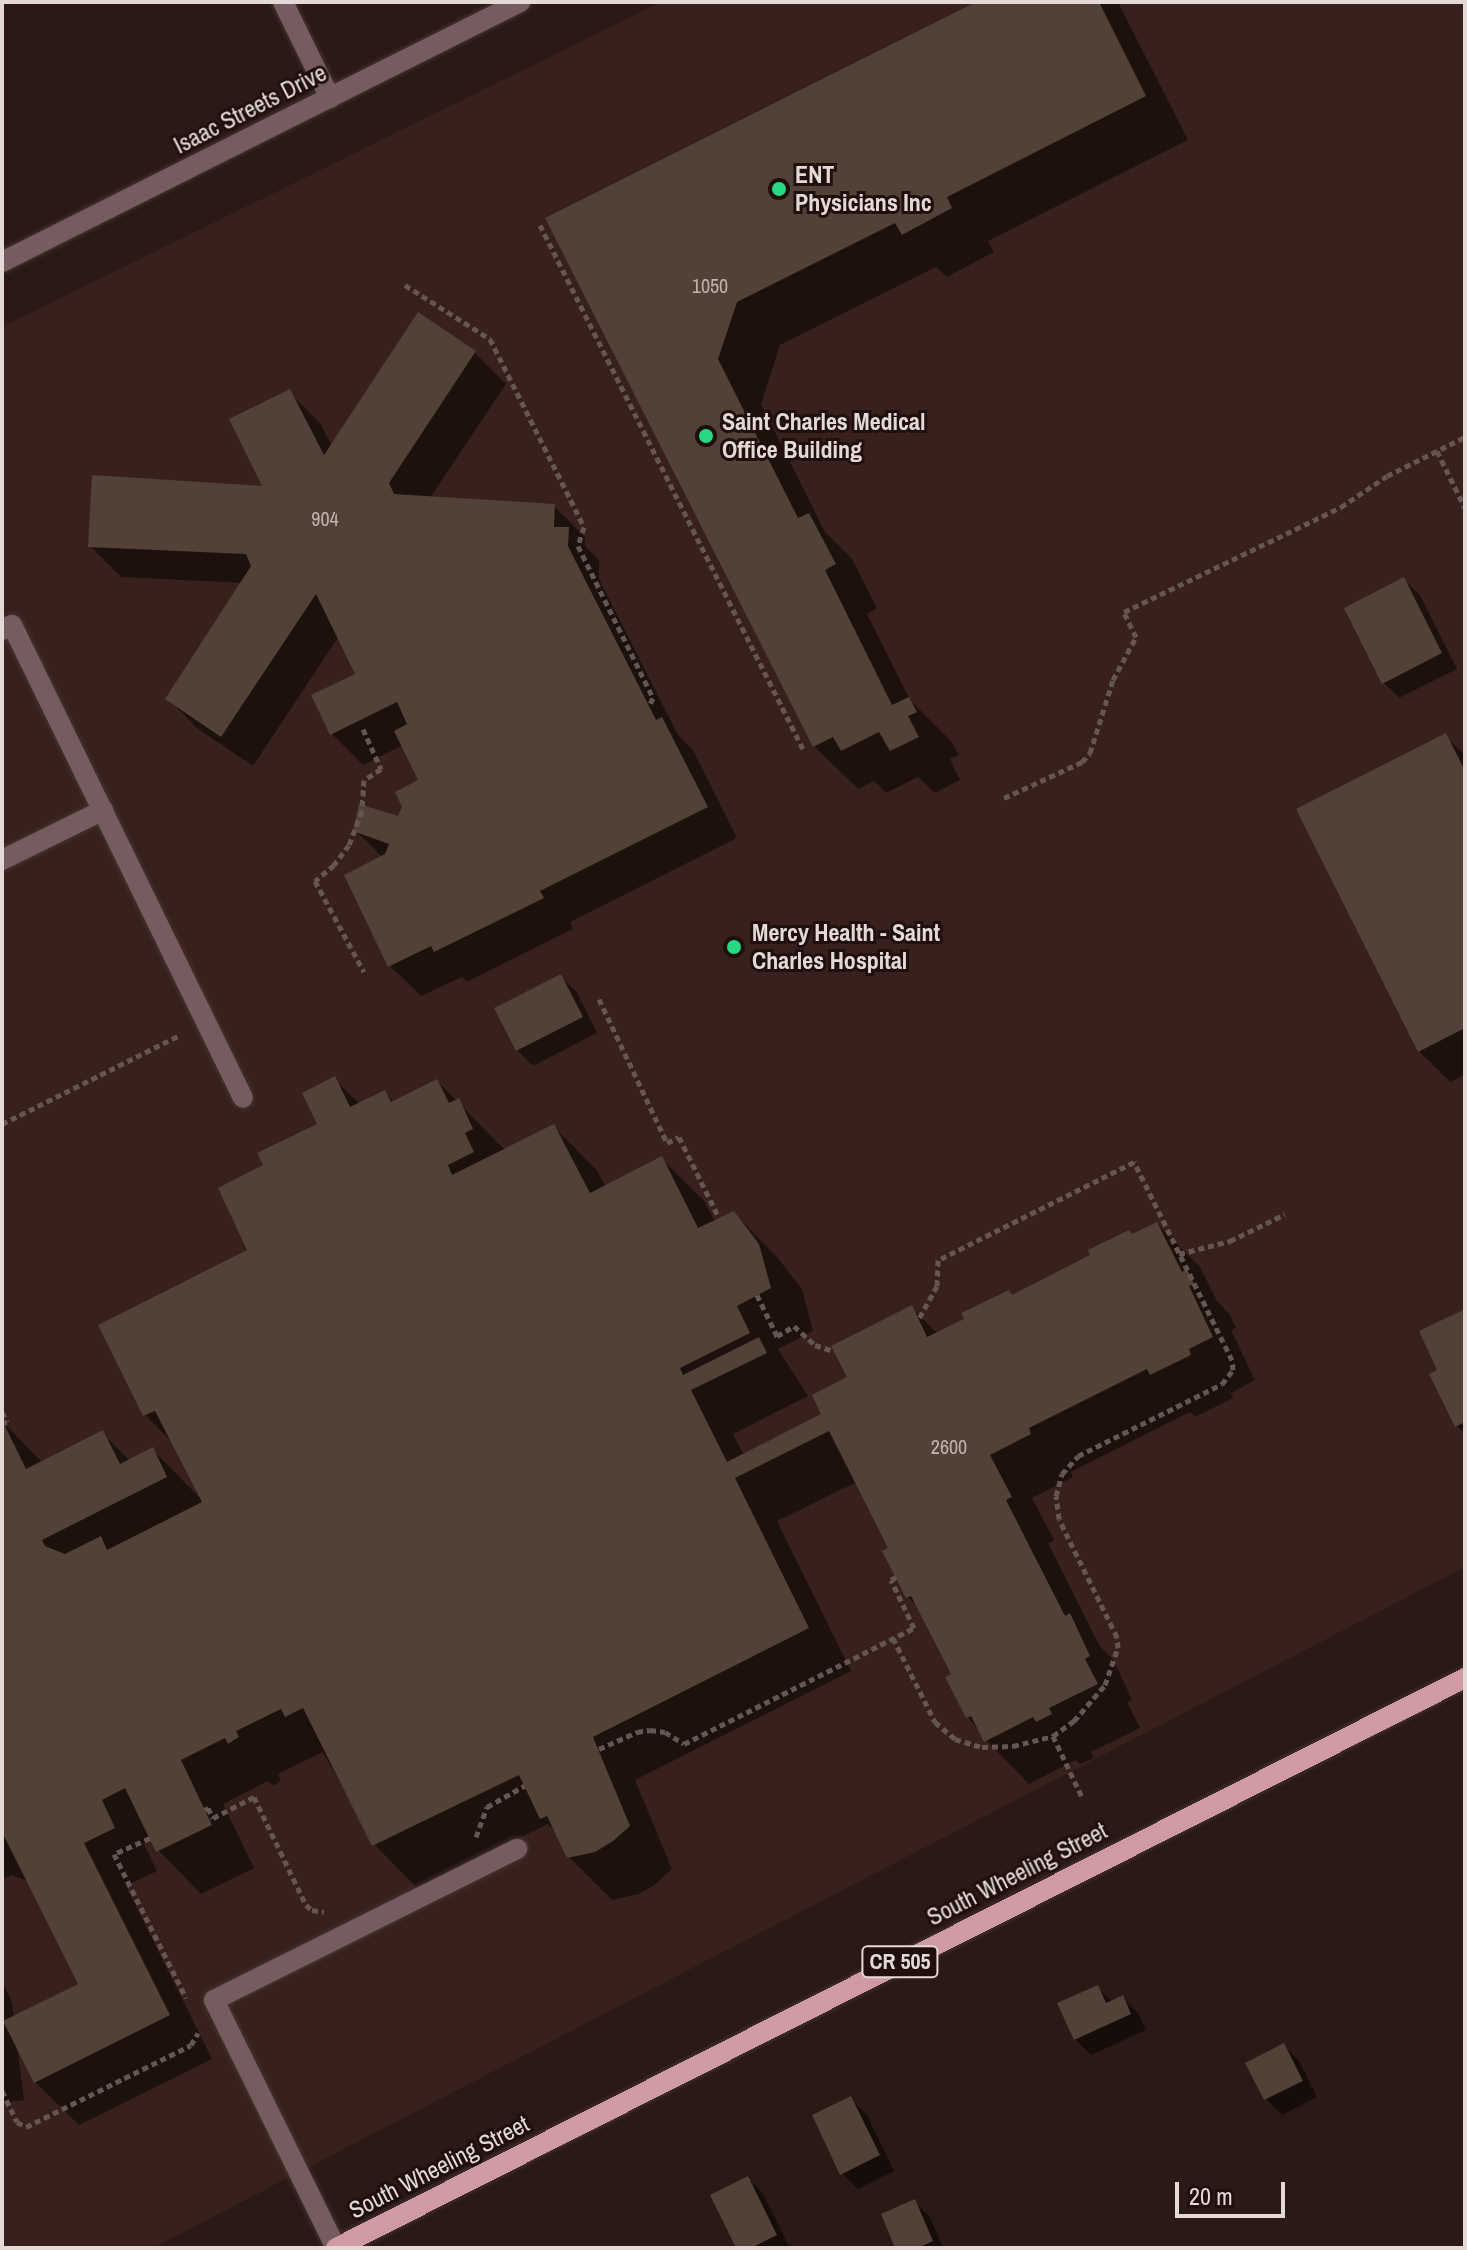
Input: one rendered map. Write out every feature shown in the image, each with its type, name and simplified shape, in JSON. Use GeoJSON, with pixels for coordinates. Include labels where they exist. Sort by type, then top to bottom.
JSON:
{"type":"FeatureCollection","features":[{"type":"Feature","properties":{"kind":"main road","name":"South Wheeling Street"},"geometry":{"type":"LineString","coordinates":[[336,2248],[1465,1678]]}},
{"type":"Feature","properties":{"kind":"street"},"geometry":{"type":"LineString","coordinates":[[283,2],[330,98]]}},
{"type":"Feature","properties":{"kind":"street","name":"Isaac Streets Drive"},"geometry":{"type":"LineString","coordinates":[[2,262],[520,2]]}},
{"type":"Feature","properties":{"kind":"street"},"geometry":{"type":"LineString","coordinates":[[2,630],[12,625],[243,1098]]}},
{"type":"Feature","properties":{"kind":"street"},"geometry":{"type":"LineString","coordinates":[[2,860],[103,810]]}},
{"type":"Feature","properties":{"kind":"street"},"geometry":{"type":"LineString","coordinates":[[336,2248],[214,2000],[517,1849]]}},
{"type":"Feature","properties":{"kind":"path"},"geometry":{"type":"LineString","coordinates":[[540,225],[804,751]]}},
{"type":"Feature","properties":{"kind":"path"},"geometry":{"type":"LineString","coordinates":[[405,285],[490,339],[584,527],[578,546],[653,698],[649,706]]}},
{"type":"Feature","properties":{"kind":"path"},"geometry":{"type":"LineString","coordinates":[[1004,798],[1082,762],[1090,753],[1113,680],[1136,637],[1124,612],[1341,507],[1387,476],[1465,437]]}},
{"type":"Feature","properties":{"kind":"path"},"geometry":{"type":"LineString","coordinates":[[1437,451],[1465,508]]}},
{"type":"Feature","properties":{"kind":"path"},"geometry":{"type":"LineString","coordinates":[[363,729],[381,769],[364,780],[362,811],[349,845],[334,865],[315,881],[364,972]]}},
{"type":"Feature","properties":{"kind":"path"},"geometry":{"type":"LineString","coordinates":[[599,999],[667,1143],[679,1137],[719,1218]]}},
{"type":"Feature","properties":{"kind":"path"},"geometry":{"type":"LineString","coordinates":[[2,1124],[188,1030]]}},
{"type":"Feature","properties":{"kind":"path"},"geometry":{"type":"LineString","coordinates":[[893,1638],[935,1722],[955,1739],[998,1747],[1053,1736],[1074,1721],[1112,1673],[1118,1648],[1117,1637],[1059,1519],[1056,1496],[1062,1474],[1078,1456],[1222,1384],[1233,1370],[1232,1360],[1134,1162],[938,1260],[937,1286],[918,1320]]}},
{"type":"Feature","properties":{"kind":"path"},"geometry":{"type":"LineString","coordinates":[[1179,1254],[1230,1241],[1285,1214]]}},
{"type":"Feature","properties":{"kind":"path"},"geometry":{"type":"LineString","coordinates":[[757,1295],[777,1336],[794,1326],[815,1345],[834,1351]]}},
{"type":"Feature","properties":{"kind":"path"},"geometry":{"type":"LineString","coordinates":[[2,1412],[7,1422],[3,1423]]}},
{"type":"Feature","properties":{"kind":"path"},"geometry":{"type":"LineString","coordinates":[[599,1749],[650,1730],[675,1736],[684,1744],[914,1628],[891,1580],[896,1577]]}},
{"type":"Feature","properties":{"kind":"path"},"geometry":{"type":"LineString","coordinates":[[1053,1736],[1082,1797]]}},
{"type":"Feature","properties":{"kind":"path"},"geometry":{"type":"LineString","coordinates":[[463,1844],[477,1837],[487,1807],[524,1786]]}},
{"type":"Feature","properties":{"kind":"path"},"geometry":{"type":"LineString","coordinates":[[205,1810],[208,1808],[213,1818],[254,1797],[306,1905],[312,1910],[331,1911]]}},
{"type":"Feature","properties":{"kind":"path"},"geometry":{"type":"LineString","coordinates":[[150,1838],[114,1854],[193,2012]]}},
{"type":"Feature","properties":{"kind":"path"},"geometry":{"type":"LineString","coordinates":[[2,2091],[4,2103],[17,2122],[26,2127],[191,2045],[197,2038],[198,2023]]}},
{"type":"Feature","properties":{"kind":"shaded area","name":"Mercy Health - Saint Charles Hospital"},"geometry":{"type":"Polygon","coordinates":[[[661,2],[1465,2],[1465,1567],[153,2248],[2,2248],[2,327],[661,2]]]}},
{"type":"Feature","properties":{"kind":"building","name":"Saint Charles Medical Office Building"},"geometry":{"type":"Polygon","coordinates":[[[976,2],[1099,2],[1146,96],[947,197],[952,208],[902,235],[895,223],[737,302],[718,359],[798,518],[809,513],[836,564],[825,570],[892,705],[909,697],[917,712],[908,716],[919,737],[890,751],[879,732],[841,751],[833,737],[813,747],[545,218],[976,2]]]}},
{"type":"Feature","properties":{"kind":"building"},"geometry":{"type":"Polygon","coordinates":[[[418,312],[476,351],[389,483],[394,494],[555,504],[554,527],[569,527],[568,546],[656,720],[662,717],[708,807],[540,891],[544,898],[434,952],[431,946],[388,967],[344,875],[385,854],[389,844],[353,831],[359,804],[398,816],[402,807],[395,792],[418,780],[394,731],[407,724],[397,702],[330,735],[311,695],[355,674],[316,594],[221,737],[165,699],[251,566],[246,554],[88,547],[92,475],[262,486],[229,419],[290,389],[324,455],[418,312]]]}},
{"type":"Feature","properties":{"kind":"building"},"geometry":{"type":"Polygon","coordinates":[[[1404,577],[1442,653],[1382,684],[1344,608],[1404,577]]]}},
{"type":"Feature","properties":{"kind":"building"},"geometry":{"type":"Polygon","coordinates":[[[1446,733],[1465,771],[1465,1028],[1418,1052],[1296,809],[1446,733]]]}},
{"type":"Feature","properties":{"kind":"building"},"geometry":{"type":"Polygon","coordinates":[[[561,974],[583,1017],[516,1051],[494,1008],[561,974]]]}},
{"type":"Feature","properties":{"kind":"building"},"geometry":{"type":"Polygon","coordinates":[[[335,1076],[350,1107],[385,1090],[391,1102],[437,1079],[449,1103],[459,1098],[473,1129],[465,1133],[474,1152],[448,1165],[452,1175],[554,1124],[590,1193],[662,1156],[698,1228],[734,1211],[759,1244],[771,1288],[737,1306],[750,1333],[680,1368],[683,1375],[759,1337],[767,1353],[691,1390],[727,1462],[821,1414],[812,1395],[847,1377],[831,1346],[912,1305],[927,1337],[964,1319],[961,1313],[1009,1290],[1012,1295],[1090,1255],[1088,1250],[1129,1230],[1132,1234],[1157,1222],[1182,1272],[1187,1269],[1194,1284],[1189,1286],[1213,1337],[1189,1349],[1191,1355],[1150,1375],[1147,1369],[1029,1428],[1031,1434],[990,1455],[1012,1497],[1006,1500],[1065,1616],[1070,1613],[1090,1656],[1085,1659],[1098,1684],[1049,1708],[1052,1714],[1036,1722],[1033,1717],[984,1742],[971,1716],[966,1718],[945,1677],[951,1674],[911,1596],[906,1598],[882,1551],[888,1548],[829,1431],[735,1478],[809,1628],[593,1737],[630,1826],[613,1841],[595,1852],[567,1858],[547,1816],[540,1819],[519,1775],[372,1846],[303,1708],[285,1717],[281,1709],[236,1731],[239,1737],[228,1744],[225,1738],[181,1760],[212,1825],[156,1852],[125,1788],[102,1800],[115,1828],[84,1843],[170,2015],[34,2083],[3,2021],[78,1984],[2,1832],[2,1420],[26,1469],[103,1430],[120,1464],[153,1447],[167,1477],[42,1540],[45,1546],[65,1554],[101,1536],[107,1550],[202,1502],[155,1411],[143,1416],[98,1325],[247,1250],[218,1188],[263,1165],[257,1153],[317,1124],[302,1093],[335,1076]]]}},
{"type":"Feature","properties":{"kind":"building"},"geometry":{"type":"Polygon","coordinates":[[[1465,1309],[1465,1422],[1455,1427],[1429,1374],[1437,1370],[1419,1331],[1465,1309]]]}},
{"type":"Feature","properties":{"kind":"building"},"geometry":{"type":"Polygon","coordinates":[[[1098,1985],[1106,2003],[1123,1995],[1131,2014],[1074,2040],[1057,2003],[1098,1985]]]}},
{"type":"Feature","properties":{"kind":"building"},"geometry":{"type":"Polygon","coordinates":[[[1284,2043],[1303,2081],[1264,2100],[1245,2063],[1284,2043]]]}},
{"type":"Feature","properties":{"kind":"building"},"geometry":{"type":"Polygon","coordinates":[[[851,2096],[880,2155],[840,2175],[812,2115],[851,2096]]]}},
{"type":"Feature","properties":{"kind":"building"},"geometry":{"type":"Polygon","coordinates":[[[748,2176],[777,2235],[751,2248],[736,2248],[710,2195],[748,2176]]]}},
{"type":"Feature","properties":{"kind":"building"},"geometry":{"type":"Polygon","coordinates":[[[915,2199],[933,2241],[918,2248],[895,2248],[881,2214],[915,2199]]]}},
{"type":"Feature","properties":{"kind":"place","name":"ENT Physicians Inc"},"geometry":{"type":"Point","coordinates":[779,189]}},
{"type":"Feature","properties":{"kind":"place","name":"Saint Charles Medical Office Building"},"geometry":{"type":"Point","coordinates":[706,436]}},
{"type":"Feature","properties":{"kind":"place","name":"Mercy Health - Saint Charles Hospital"},"geometry":{"type":"Point","coordinates":[734,947]}}]}
